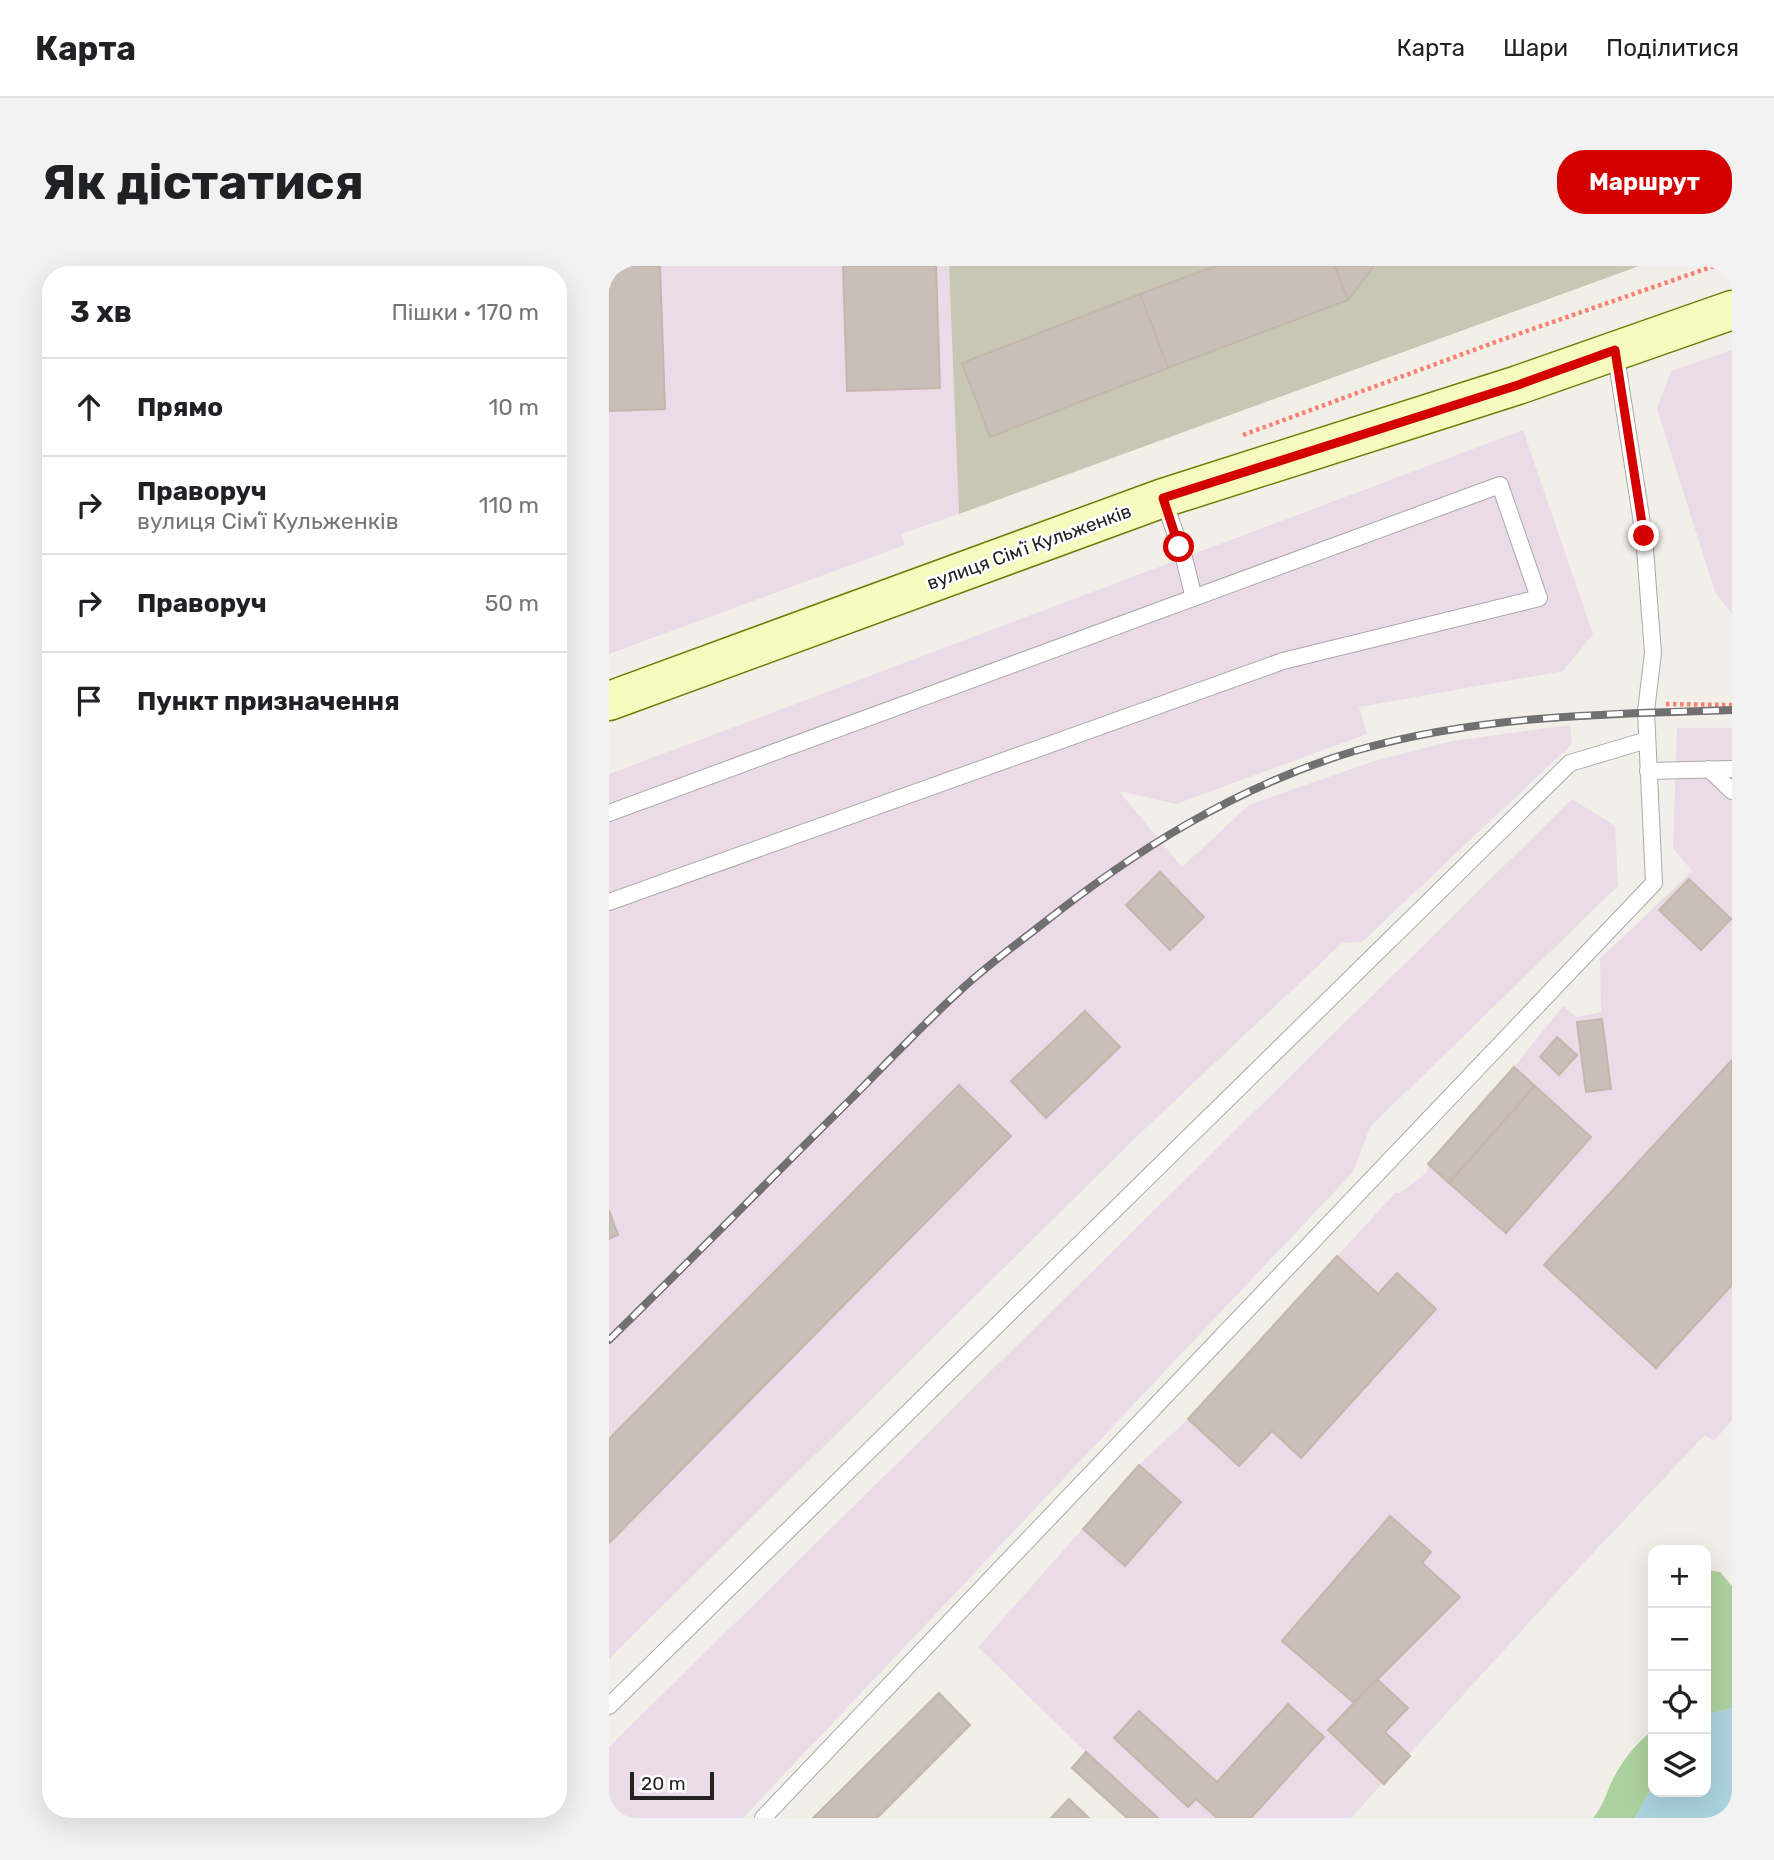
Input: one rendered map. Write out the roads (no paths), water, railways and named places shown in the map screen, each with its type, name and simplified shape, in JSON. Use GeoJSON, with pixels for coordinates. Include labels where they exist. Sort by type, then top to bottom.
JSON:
{"type":"FeatureCollection","features":[{"type":"Feature","properties":{"kind":"main road","name":"вулиця Сімʼї Кульженків"},"geometry":{"type":"LineString","coordinates":[[609,701],[1163,498],[1518,385],[1732,310]]}},
{"type":"Feature","properties":{"kind":"lane"},"geometry":{"type":"LineString","coordinates":[[763,1818],[1654,883],[1646,704],[1653,653],[1644,536],[1615,350]]}},
{"type":"Feature","properties":{"kind":"lane"},"geometry":{"type":"LineString","coordinates":[[609,813],[1500,485],[1539,598],[1283,661],[609,902]]}},
{"type":"Feature","properties":{"kind":"lane"},"geometry":{"type":"LineString","coordinates":[[1163,498],[1184,558],[1194,598]]}},
{"type":"Feature","properties":{"kind":"lane"},"geometry":{"type":"LineString","coordinates":[[609,1706],[1570,763],[1647,740]]}},
{"type":"Feature","properties":{"kind":"lane"},"geometry":{"type":"LineString","coordinates":[[1709,769],[1732,791]]}},
{"type":"Feature","properties":{"kind":"lane"},"geometry":{"type":"LineString","coordinates":[[1648,771],[1732,769]]}},
{"type":"Feature","properties":{"kind":"water"},"geometry":{"type":"Polygon","coordinates":[[[1732,1708],[1732,1818],[1635,1818],[1648,1794],[1648,1797],[1711,1797],[1711,1714],[1732,1708]]]}},
{"type":"Feature","properties":{"kind":"railway"},"geometry":{"type":"LineString","coordinates":[[609,1340],[972,980],[1073,900],[1188,823],[1270,782],[1313,765],[1404,738],[1543,718],[1732,710]]}}]}
